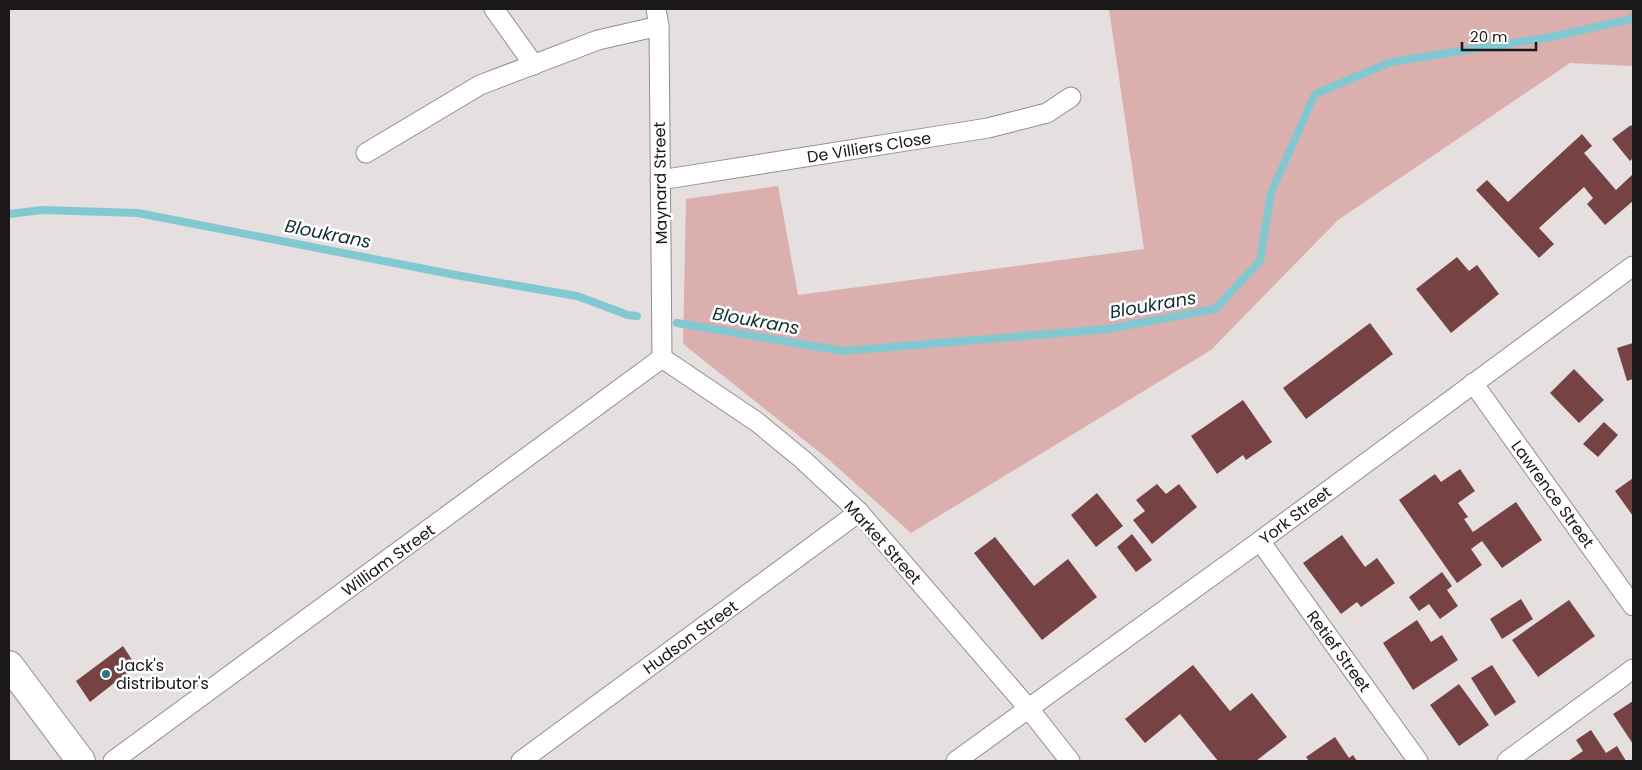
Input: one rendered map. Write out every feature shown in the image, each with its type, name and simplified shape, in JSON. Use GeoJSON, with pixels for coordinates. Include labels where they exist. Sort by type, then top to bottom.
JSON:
{"type":"FeatureCollection","features":[{"type":"Feature","properties":{"kind":"main road"},"geometry":{"type":"LineString","coordinates":[[9,665],[81,761]]}},
{"type":"Feature","properties":{"kind":"street"},"geometry":{"type":"LineString","coordinates":[[494,9],[534,65]]}},
{"type":"Feature","properties":{"kind":"street"},"geometry":{"type":"LineString","coordinates":[[366,153],[480,85],[658,18]]}},
{"type":"Feature","properties":{"kind":"street","name":"Maynard Street"},"geometry":{"type":"LineString","coordinates":[[658,18],[662,358]]}},
{"type":"Feature","properties":{"kind":"street","name":"De Villiers Close"},"geometry":{"type":"LineString","coordinates":[[660,180],[988,128],[1047,113],[1071,97]]}},
{"type":"Feature","properties":{"kind":"street","name":"York Street"},"geometry":{"type":"LineString","coordinates":[[956,761],[1260,541],[1633,266]]}},
{"type":"Feature","properties":{"kind":"street","name":"Market Street"},"geometry":{"type":"LineString","coordinates":[[662,358],[758,422],[802,459],[859,512],[1029,709],[1070,761]]}},
{"type":"Feature","properties":{"kind":"street","name":"William Street"},"geometry":{"type":"LineString","coordinates":[[113,761],[662,358]]}},
{"type":"Feature","properties":{"kind":"street","name":"Lawrence Street"},"geometry":{"type":"LineString","coordinates":[[1473,383],[1633,606]]}},
{"type":"Feature","properties":{"kind":"street","name":"Hudson Street"},"geometry":{"type":"LineString","coordinates":[[521,761],[859,512]]}},
{"type":"Feature","properties":{"kind":"street","name":"Retief Street"},"geometry":{"type":"LineString","coordinates":[[1260,541],[1418,761]]}},
{"type":"Feature","properties":{"kind":"street"},"geometry":{"type":"LineString","coordinates":[[1507,761],[1633,669]]}},
{"type":"Feature","properties":{"kind":"shaded area"},"geometry":{"type":"Polygon","coordinates":[[[1109,9],[1633,9],[1633,66],[1570,63],[1338,220],[1211,350],[911,533],[828,459],[683,344],[686,199],[778,186],[798,295],[1144,249],[1109,9]]]}},
{"type":"Feature","properties":{"kind":"building"},"geometry":{"type":"Polygon","coordinates":[[[1631,125],[1633,128],[1633,158],[1630,161],[1612,139],[1631,125]]]}},
{"type":"Feature","properties":{"kind":"building"},"geometry":{"type":"Polygon","coordinates":[[[1582,134],[1592,146],[1584,153],[1616,190],[1633,174],[1633,201],[1605,225],[1587,204],[1593,198],[1584,187],[1539,228],[1554,244],[1539,258],[1476,190],[1487,180],[1508,202],[1582,134]]]}},
{"type":"Feature","properties":{"kind":"building"},"geometry":{"type":"Polygon","coordinates":[[[1457,257],[1469,271],[1477,265],[1499,294],[1451,333],[1416,289],[1457,257]]]}},
{"type":"Feature","properties":{"kind":"building"},"geometry":{"type":"Polygon","coordinates":[[[1370,323],[1393,354],[1306,419],[1283,388],[1370,323]]]}},
{"type":"Feature","properties":{"kind":"building"},"geometry":{"type":"Polygon","coordinates":[[[1633,343],[1633,379],[1627,381],[1617,348],[1633,343]]]}},
{"type":"Feature","properties":{"kind":"building"},"geometry":{"type":"Polygon","coordinates":[[[1574,369],[1604,400],[1579,423],[1550,393],[1574,369]]]}},
{"type":"Feature","properties":{"kind":"building"},"geometry":{"type":"Polygon","coordinates":[[[1243,400],[1272,442],[1246,460],[1243,455],[1217,474],[1191,436],[1243,400]]]}},
{"type":"Feature","properties":{"kind":"building"},"geometry":{"type":"Polygon","coordinates":[[[1604,422],[1618,435],[1598,457],[1583,444],[1604,422]]]}},
{"type":"Feature","properties":{"kind":"building"},"geometry":{"type":"Polygon","coordinates":[[[1460,469],[1475,491],[1458,503],[1468,517],[1464,519],[1473,532],[1516,502],[1542,540],[1502,568],[1482,541],[1471,549],[1482,565],[1457,583],[1399,500],[1435,474],[1441,482],[1460,469]]]}},
{"type":"Feature","properties":{"kind":"building"},"geometry":{"type":"Polygon","coordinates":[[[1633,478],[1633,516],[1615,491],[1633,478]]]}},
{"type":"Feature","properties":{"kind":"building"},"geometry":{"type":"Polygon","coordinates":[[[1157,484],[1166,494],[1179,484],[1197,507],[1152,544],[1133,520],[1145,511],[1136,500],[1157,484]]]}},
{"type":"Feature","properties":{"kind":"building"},"geometry":{"type":"Polygon","coordinates":[[[1097,493],[1123,526],[1096,547],[1071,515],[1097,493]]]}},
{"type":"Feature","properties":{"kind":"building"},"geometry":{"type":"Polygon","coordinates":[[[1132,534],[1152,560],[1136,572],[1117,547],[1132,534]]]}},
{"type":"Feature","properties":{"kind":"building"},"geometry":{"type":"Polygon","coordinates":[[[1342,535],[1365,567],[1377,558],[1395,583],[1361,607],[1357,602],[1341,614],[1303,563],[1342,535]]]}},
{"type":"Feature","properties":{"kind":"building"},"geometry":{"type":"Polygon","coordinates":[[[995,537],[1034,586],[1068,559],[1097,597],[1042,640],[974,553],[995,537]]]}},
{"type":"Feature","properties":{"kind":"building"},"geometry":{"type":"Polygon","coordinates":[[[1442,572],[1452,586],[1447,590],[1458,606],[1440,619],[1429,604],[1419,611],[1409,597],[1442,572]]]}},
{"type":"Feature","properties":{"kind":"building"},"geometry":{"type":"Polygon","coordinates":[[[1521,599],[1533,619],[1502,639],[1490,619],[1521,599]]]}},
{"type":"Feature","properties":{"kind":"building"},"geometry":{"type":"Polygon","coordinates":[[[1569,600],[1595,636],[1538,677],[1512,640],[1569,600]]]}},
{"type":"Feature","properties":{"kind":"building"},"geometry":{"type":"Polygon","coordinates":[[[1417,620],[1431,642],[1442,635],[1458,660],[1413,690],[1383,643],[1417,620]]]}},
{"type":"Feature","properties":{"kind":"building","name":"Jack's distributor's"},"geometry":{"type":"Polygon","coordinates":[[[123,646],[136,666],[90,702],[76,681],[123,646]]]}},
{"type":"Feature","properties":{"kind":"building"},"geometry":{"type":"Polygon","coordinates":[[[1193,665],[1230,711],[1252,693],[1287,737],[1256,761],[1218,761],[1180,714],[1145,743],[1125,719],[1193,665]]]}},
{"type":"Feature","properties":{"kind":"building"},"geometry":{"type":"Polygon","coordinates":[[[1492,665],[1516,702],[1495,716],[1471,678],[1492,665]]]}},
{"type":"Feature","properties":{"kind":"building"},"geometry":{"type":"Polygon","coordinates":[[[1459,684],[1489,725],[1459,746],[1430,705],[1459,684]]]}},
{"type":"Feature","properties":{"kind":"building"},"geometry":{"type":"Polygon","coordinates":[[[1633,701],[1633,744],[1613,714],[1633,701]]]}},
{"type":"Feature","properties":{"kind":"building"},"geometry":{"type":"Polygon","coordinates":[[[1591,730],[1606,753],[1617,746],[1626,761],[1568,761],[1583,751],[1576,740],[1591,730]]]}},
{"type":"Feature","properties":{"kind":"building"},"geometry":{"type":"Polygon","coordinates":[[[1335,737],[1349,758],[1353,755],[1357,761],[1309,761],[1306,757],[1335,737]]]}},
{"type":"Feature","properties":{"kind":"waterway","name":"Bloukrans"},"geometry":{"type":"LineString","coordinates":[[677,323],[843,351],[1108,329],[1215,309],[1260,261],[1271,193],[1315,94],[1391,62],[1551,37],[1632,19],[1633,17]]}},
{"type":"Feature","properties":{"kind":"waterway","name":"Bloukrans"},"geometry":{"type":"LineString","coordinates":[[9,214],[42,210],[138,213],[461,276],[577,296],[628,315],[637,316]]}},
{"type":"Feature","properties":{"kind":"place","name":"Jack's distributor's"},"geometry":{"type":"Point","coordinates":[106,674]}}]}
